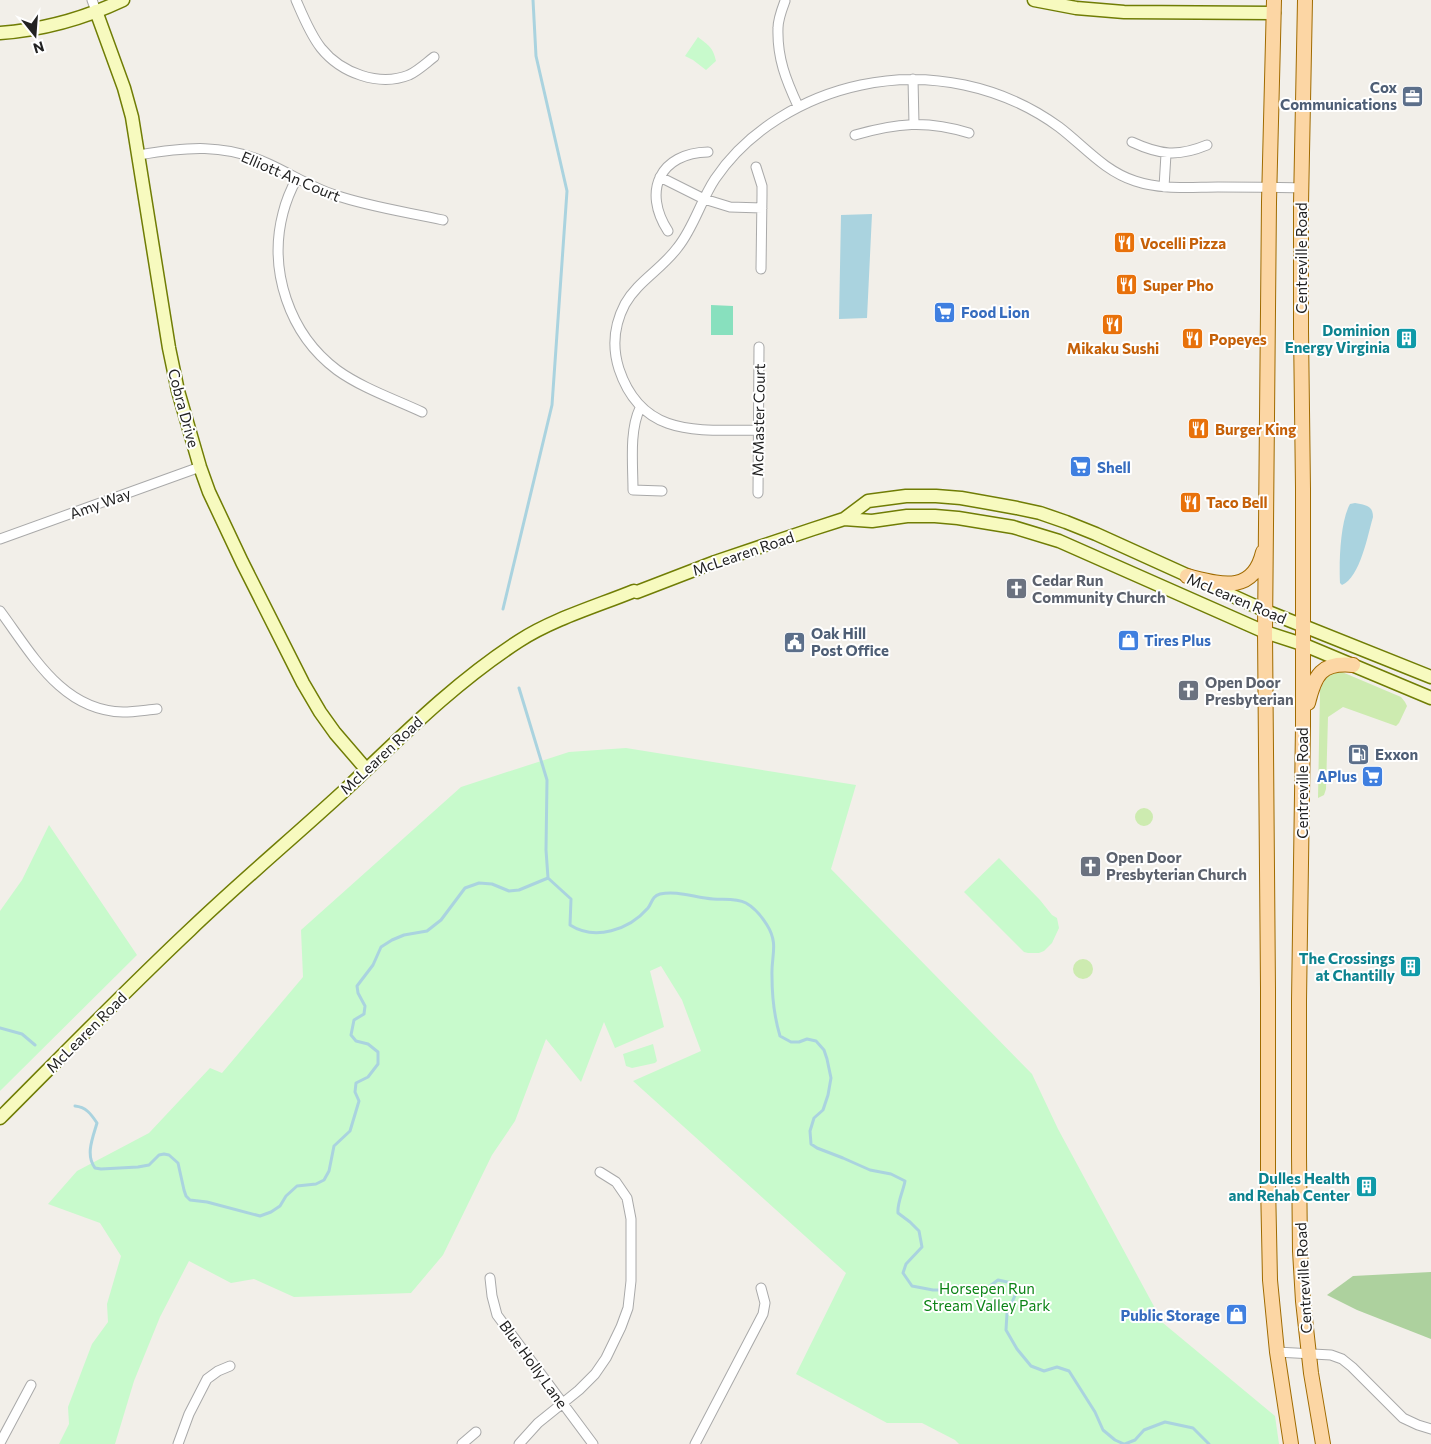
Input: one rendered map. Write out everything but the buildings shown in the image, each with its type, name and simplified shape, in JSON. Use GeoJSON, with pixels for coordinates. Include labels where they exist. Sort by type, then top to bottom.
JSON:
{"type":"FeatureCollection","features":[{"type":"Feature","properties":{"kind":"main road"},"geometry":{"type":"LineString","coordinates":[[0,33],[44,26],[94,6],[123,0]]}},
{"type":"Feature","properties":{"kind":"main road"},"geometry":{"type":"LineString","coordinates":[[1034,0],[1076,8],[1114,11],[1274,7]]}},
{"type":"Feature","properties":{"kind":"main road","name":"Centreville Road"},"geometry":{"type":"LineString","coordinates":[[1305,0],[1301,188],[1303,726],[1299,1001],[1300,1252],[1308,1353],[1323,1444]]}},
{"type":"Feature","properties":{"kind":"main road","name":"Cobra Drive"},"geometry":{"type":"LineString","coordinates":[[94,6],[124,88],[132,116],[169,348],[178,391],[200,467],[209,492],[242,562],[303,683],[335,733],[366,769]]}},
{"type":"Feature","properties":{"kind":"main road","name":"Centreville Road"},"geometry":{"type":"LineString","coordinates":[[1274,7],[1265,632],[1268,1201],[1270,1280],[1277,1352],[1291,1444]]}},
{"type":"Feature","properties":{"kind":"main road","name":"McLearen Road"},"geometry":{"type":"LineString","coordinates":[[844,520],[868,501],[906,496],[961,498],[1017,508],[1066,522],[1266,611],[1431,677]]}},
{"type":"Feature","properties":{"kind":"main road","name":"McLearen Road"},"geometry":{"type":"LineString","coordinates":[[0,1118],[190,930],[459,684],[520,640],[536,631],[581,612],[715,562],[813,529],[844,520],[872,521],[897,517],[935,516],[958,518],[1034,532],[1088,552],[1265,632],[1302,644],[1431,698]]}},
{"type":"Feature","properties":{"kind":"main road"},"geometry":{"type":"LineString","coordinates":[[1187,576],[1212,582],[1236,584],[1246,580],[1253,574],[1260,563],[1266,539]]}},
{"type":"Feature","properties":{"kind":"main road"},"geometry":{"type":"LineString","coordinates":[[1303,726],[1313,684],[1321,672],[1340,664],[1353,665]]}},
{"type":"Feature","properties":{"kind":"street"},"geometry":{"type":"LineString","coordinates":[[296,0],[322,50],[346,69],[359,75],[373,78],[397,78],[415,71],[434,57]]}},
{"type":"Feature","properties":{"kind":"street"},"geometry":{"type":"LineString","coordinates":[[785,1],[778,26],[780,54],[785,79],[798,106]]}},
{"type":"Feature","properties":{"kind":"street"},"geometry":{"type":"LineString","coordinates":[[758,430],[700,430],[678,427],[652,416],[640,408],[627,388],[617,364],[614,340],[622,310],[632,293],[679,246],[689,231],[714,180],[733,156],[751,139],[798,106],[836,91],[887,80],[913,79],[966,85],[990,91],[1039,114],[1077,141],[1096,159],[1112,170],[1137,182],[1164,187],[1301,188]]}},
{"type":"Feature","properties":{"kind":"street"},"geometry":{"type":"LineString","coordinates":[[913,79],[914,124]]}},
{"type":"Feature","properties":{"kind":"street"},"geometry":{"type":"LineString","coordinates":[[855,135],[886,127],[914,124],[940,126],[969,133]]}},
{"type":"Feature","properties":{"kind":"street"},"geometry":{"type":"LineString","coordinates":[[1132,142],[1146,149],[1166,154],[1187,152],[1207,145]]}},
{"type":"Feature","properties":{"kind":"street","name":"Elliott An Court"},"geometry":{"type":"LineString","coordinates":[[139,155],[184,148],[229,151],[268,163],[334,195],[359,203],[443,220]]}},
{"type":"Feature","properties":{"kind":"street"},"geometry":{"type":"LineString","coordinates":[[668,230],[661,221],[656,206],[656,189],[660,176],[674,161],[683,156],[708,152]]}},
{"type":"Feature","properties":{"kind":"street"},"geometry":{"type":"LineString","coordinates":[[1164,187],[1166,154]]}},
{"type":"Feature","properties":{"kind":"street"},"geometry":{"type":"LineString","coordinates":[[756,167],[762,186],[761,269]]}},
{"type":"Feature","properties":{"kind":"street"},"geometry":{"type":"LineString","coordinates":[[660,176],[704,199],[729,207],[762,208]]}},
{"type":"Feature","properties":{"kind":"street"},"geometry":{"type":"LineString","coordinates":[[297,178],[283,213],[279,231],[278,251],[279,271],[284,291],[299,327],[322,357],[336,369],[361,385],[422,412]]}},
{"type":"Feature","properties":{"kind":"street","name":"McMaster Court"},"geometry":{"type":"LineString","coordinates":[[758,494],[759,347]]}},
{"type":"Feature","properties":{"kind":"street"},"geometry":{"type":"LineString","coordinates":[[640,408],[634,427],[633,490],[662,491]]}},
{"type":"Feature","properties":{"kind":"street","name":"Amy Way"},"geometry":{"type":"LineString","coordinates":[[0,539],[200,467]]}},
{"type":"Feature","properties":{"kind":"street"},"geometry":{"type":"LineString","coordinates":[[0,611],[50,678],[76,699],[106,710],[123,712],[157,709]]}},
{"type":"Feature","properties":{"kind":"street"},"geometry":{"type":"LineString","coordinates":[[519,1444],[538,1423],[587,1383],[595,1374],[606,1358],[628,1308],[632,1281],[631,1219],[627,1198],[616,1182],[600,1172]]}},
{"type":"Feature","properties":{"kind":"street","name":"Blue Holly Lane"},"geometry":{"type":"LineString","coordinates":[[490,1278],[497,1315],[593,1444]]}},
{"type":"Feature","properties":{"kind":"street"},"geometry":{"type":"LineString","coordinates":[[695,1444],[763,1314],[765,1303],[761,1288]]}},
{"type":"Feature","properties":{"kind":"street"},"geometry":{"type":"LineString","coordinates":[[1277,1352],[1331,1355],[1342,1359],[1402,1418],[1431,1428]]}},
{"type":"Feature","properties":{"kind":"street"},"geometry":{"type":"LineString","coordinates":[[178,1444],[188,1414],[207,1379],[218,1371],[230,1366]]}},
{"type":"Feature","properties":{"kind":"street"},"geometry":{"type":"LineString","coordinates":[[0,1443],[31,1385]]}},
{"type":"Feature","properties":{"kind":"street"},"geometry":{"type":"LineString","coordinates":[[462,1444],[476,1432]]}},
{"type":"Feature","properties":{"kind":"green space"},"geometry":{"type":"Polygon","coordinates":[[[698,37],[712,49],[715,56],[716,61],[706,70],[685,56],[698,37]]]}},
{"type":"Feature","properties":{"kind":"green space"},"geometry":{"type":"Polygon","coordinates":[[[711,305],[733,306],[733,335],[711,335],[711,305]]]}},
{"type":"Feature","properties":{"kind":"green space"},"geometry":{"type":"Polygon","coordinates":[[[1336,672],[1342,672],[1401,697],[1407,706],[1396,726],[1343,707],[1328,717],[1326,789],[1324,795],[1318,798],[1320,690],[1326,678],[1336,672]]]}},
{"type":"Feature","properties":{"kind":"green space","name":"Horsepen Run Stream Valley Park"},"geometry":{"type":"Polygon","coordinates":[[[626,748],[856,785],[831,869],[1032,1074],[1058,1129],[1163,1323],[1275,1416],[1279,1444],[959,1444],[955,1440],[922,1423],[887,1423],[796,1374],[846,1273],[633,1081],[701,1051],[682,1000],[661,966],[650,971],[664,1027],[615,1048],[604,1022],[581,1082],[546,1039],[515,1121],[492,1155],[443,1255],[411,1293],[294,1297],[254,1279],[231,1283],[189,1261],[160,1317],[134,1381],[115,1444],[59,1444],[69,1424],[68,1407],[92,1344],[108,1322],[107,1304],[121,1256],[100,1223],[48,1204],[77,1171],[149,1133],[210,1068],[222,1073],[303,977],[301,930],[461,787],[569,752],[626,748]]]}},
{"type":"Feature","properties":{"kind":"green space"},"geometry":{"type":"Polygon","coordinates":[[[1144,808],[1150,811],[1153,817],[1150,823],[1144,826],[1138,823],[1135,817],[1138,811],[1144,808]]]}},
{"type":"Feature","properties":{"kind":"green space"},"geometry":{"type":"Polygon","coordinates":[[[49,825],[137,955],[0,1091],[0,911],[22,880],[49,825]]]}},
{"type":"Feature","properties":{"kind":"green space"},"geometry":{"type":"Polygon","coordinates":[[[999,858],[1052,915],[1057,918],[1059,928],[1052,943],[1044,951],[1039,953],[1024,952],[964,892],[999,858]]]}},
{"type":"Feature","properties":{"kind":"green space"},"geometry":{"type":"Polygon","coordinates":[[[1083,959],[1090,962],[1093,969],[1090,976],[1083,979],[1076,976],[1073,969],[1076,962],[1083,959]]]}},
{"type":"Feature","properties":{"kind":"green space"},"geometry":{"type":"Polygon","coordinates":[[[653,1044],[657,1061],[655,1063],[632,1068],[626,1066],[623,1054],[653,1044]]]}},
{"type":"Feature","properties":{"kind":"green space"},"geometry":{"type":"Polygon","coordinates":[[[1431,1272],[1431,1339],[1357,1310],[1327,1295],[1353,1276],[1431,1272]]]}},
{"type":"Feature","properties":{"kind":"water"},"geometry":{"type":"Polygon","coordinates":[[[872,214],[867,318],[839,319],[841,215],[872,214]]]}},
{"type":"Feature","properties":{"kind":"water"},"geometry":{"type":"Polygon","coordinates":[[[1355,503],[1370,508],[1373,517],[1366,544],[1354,574],[1342,585],[1340,583],[1340,565],[1342,532],[1350,504],[1355,503]]]}},
{"type":"Feature","properties":{"kind":"waterway"},"geometry":{"type":"LineString","coordinates":[[503,609],[552,405],[567,191],[536,56],[533,0]]}},
{"type":"Feature","properties":{"kind":"waterway"},"geometry":{"type":"LineString","coordinates":[[519,688],[547,780],[546,850],[548,878]]}},
{"type":"Feature","properties":{"kind":"waterway"},"geometry":{"type":"LineString","coordinates":[[75,1106],[88,1112],[97,1123],[90,1152],[95,1168],[138,1167],[149,1165],[159,1155],[169,1155],[178,1163],[184,1190],[190,1200],[207,1202],[260,1216],[280,1206],[286,1196],[297,1186],[316,1184],[324,1180],[329,1171],[334,1146],[350,1131],[359,1101],[355,1092],[356,1083],[368,1077],[378,1064],[378,1052],[368,1044],[356,1041],[351,1035],[354,1020],[364,1014],[365,1006],[358,993],[357,986],[373,965],[381,947],[404,935],[427,931],[441,920],[465,888],[479,883],[492,884],[509,891],[519,890],[548,878],[571,899],[570,925],[590,932],[611,931],[622,927],[640,916],[648,908],[655,896],[660,894],[673,893],[742,901],[761,916],[773,938],[773,999],[780,1036],[791,1042],[807,1039],[816,1041],[824,1050],[827,1059],[831,1078],[828,1095],[823,1110],[814,1118],[810,1131],[811,1144],[870,1170],[891,1174],[905,1181],[899,1201],[898,1213],[919,1231],[922,1247],[906,1264],[903,1273],[912,1286],[933,1290],[948,1290],[956,1286],[981,1290],[998,1280],[1012,1283],[1017,1291],[1007,1313],[1006,1330],[1017,1349],[1031,1366],[1044,1371],[1057,1367],[1069,1371],[1095,1412],[1103,1430],[1115,1440],[1124,1444]]}},
{"type":"Feature","properties":{"kind":"waterway"},"geometry":{"type":"LineString","coordinates":[[0,1028],[22,1034],[35,1045]]}},
{"type":"Feature","properties":{"kind":"waterway"},"geometry":{"type":"LineString","coordinates":[[1125,1444],[1135,1440],[1144,1430],[1165,1422],[1193,1428],[1209,1444]]}},
{"type":"Feature","properties":{"kind":"place","name":"Cox Communications"},"geometry":{"type":"Point","coordinates":[1413,96]}},
{"type":"Feature","properties":{"kind":"place","name":"Vocelli Pizza"},"geometry":{"type":"Point","coordinates":[1124,243]}},
{"type":"Feature","properties":{"kind":"place","name":"Super Pho"},"geometry":{"type":"Point","coordinates":[1127,285]}},
{"type":"Feature","properties":{"kind":"place","name":"Food Lion"},"geometry":{"type":"Point","coordinates":[945,312]}},
{"type":"Feature","properties":{"kind":"place","name":"Mikaku Sushi"},"geometry":{"type":"Point","coordinates":[1113,325]}},
{"type":"Feature","properties":{"kind":"place","name":"Popeyes"},"geometry":{"type":"Point","coordinates":[1193,339]}},
{"type":"Feature","properties":{"kind":"place","name":"Dominion Energy Virginia"},"geometry":{"type":"Point","coordinates":[1406,339]}},
{"type":"Feature","properties":{"kind":"place","name":"Burger King"},"geometry":{"type":"Point","coordinates":[1199,429]}},
{"type":"Feature","properties":{"kind":"place","name":"Shell"},"geometry":{"type":"Point","coordinates":[1081,467]}},
{"type":"Feature","properties":{"kind":"place","name":"Taco Bell"},"geometry":{"type":"Point","coordinates":[1190,502]}},
{"type":"Feature","properties":{"kind":"place","name":"Cedar Run Community Church"},"geometry":{"type":"Point","coordinates":[1016,589]}},
{"type":"Feature","properties":{"kind":"place","name":"Tires Plus"},"geometry":{"type":"Point","coordinates":[1128,640]}},
{"type":"Feature","properties":{"kind":"place","name":"Oak Hill Post Office"},"geometry":{"type":"Point","coordinates":[795,642]}},
{"type":"Feature","properties":{"kind":"place","name":"Open Door Presbyterian"},"geometry":{"type":"Point","coordinates":[1189,691]}},
{"type":"Feature","properties":{"kind":"place","name":"Exxon"},"geometry":{"type":"Point","coordinates":[1359,754]}},
{"type":"Feature","properties":{"kind":"place","name":"APlus"},"geometry":{"type":"Point","coordinates":[1373,776]}},
{"type":"Feature","properties":{"kind":"place","name":"Open Door Presbyterian Church"},"geometry":{"type":"Point","coordinates":[1090,866]}},
{"type":"Feature","properties":{"kind":"place","name":"The Crossings at Chantilly"},"geometry":{"type":"Point","coordinates":[1411,967]}},
{"type":"Feature","properties":{"kind":"place","name":"Dulles Health and Rehab Center"},"geometry":{"type":"Point","coordinates":[1366,1187]}},
{"type":"Feature","properties":{"kind":"place","name":"Public Storage"},"geometry":{"type":"Point","coordinates":[1236,1315]}}]}
